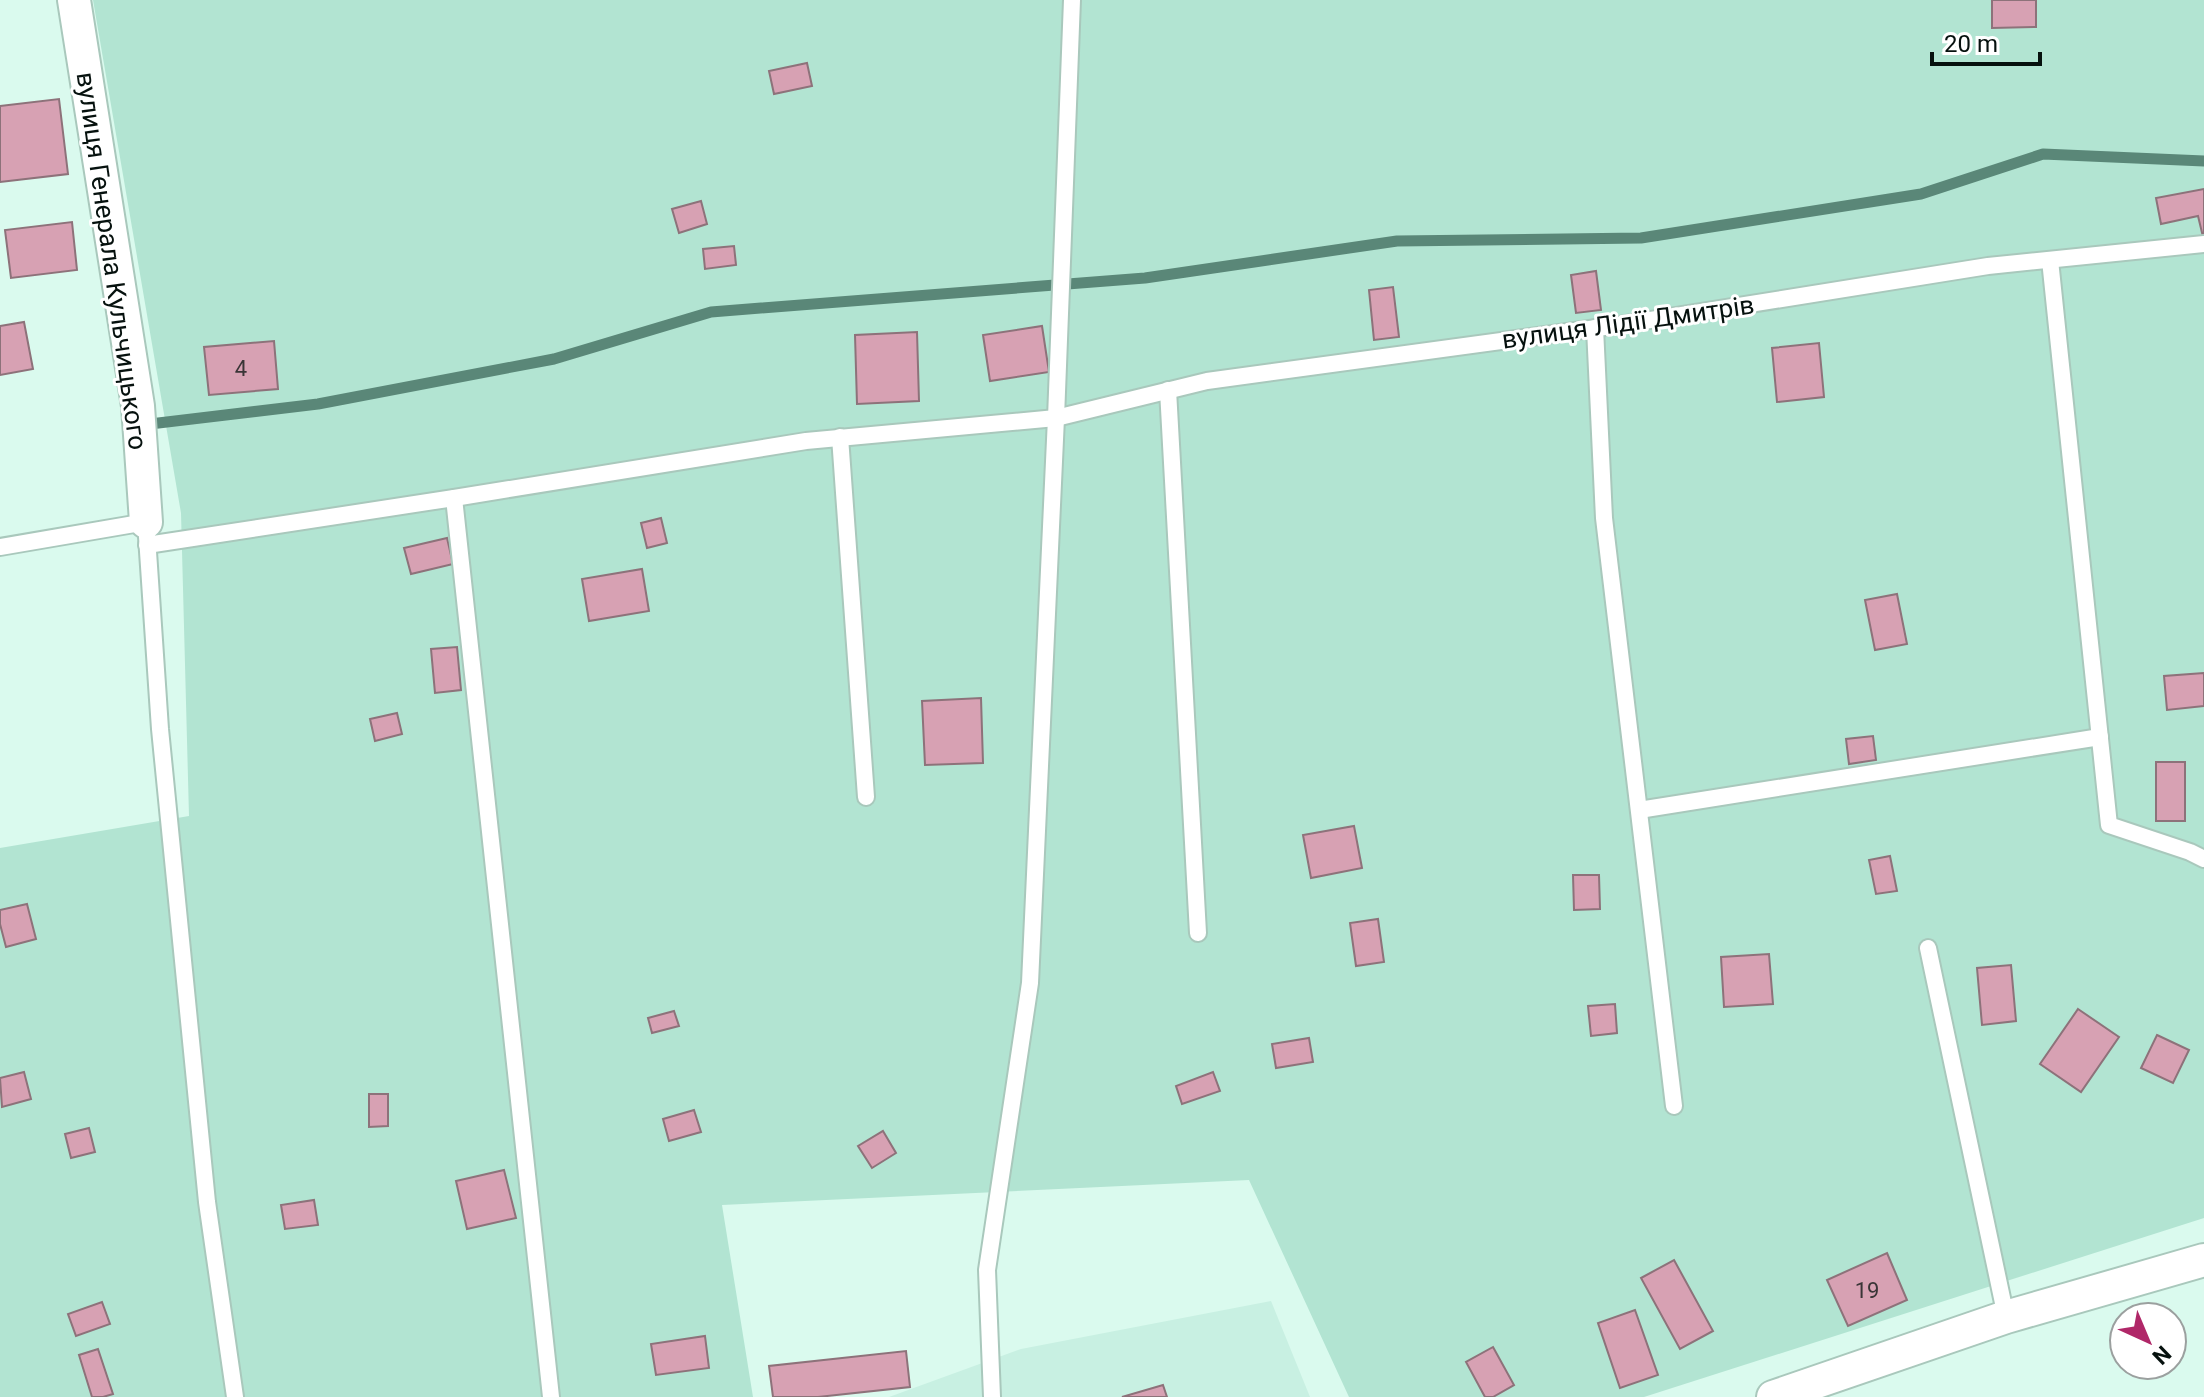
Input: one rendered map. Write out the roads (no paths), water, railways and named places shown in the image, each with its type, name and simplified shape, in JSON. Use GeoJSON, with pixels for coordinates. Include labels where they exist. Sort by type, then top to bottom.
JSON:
{"type":"FeatureCollection","features":[{"type":"Feature","properties":{"kind":"street","name":"вулиця Генерала Кульчицького"},"geometry":{"type":"LineString","coordinates":[[74,0],[138,406],[146,533]]}},
{"type":"Feature","properties":{"kind":"street"},"geometry":{"type":"LineString","coordinates":[[1773,1397],[2006,1317],[2204,1260]]}},
{"type":"Feature","properties":{"kind":"lane"},"geometry":{"type":"LineString","coordinates":[[992,1397],[987,1270],[1030,983],[1072,0]]}},
{"type":"Feature","properties":{"kind":"lane","name":"вулиця Лідії Дмитрів"},"geometry":{"type":"LineString","coordinates":[[0,547],[454,498],[790,443],[1056,418],[1207,381],[1595,328],[1988,266],[2204,244]]}},
{"type":"Feature","properties":{"kind":"lane"},"geometry":{"type":"LineString","coordinates":[[2050,260],[2109,825],[2204,859]]}},
{"type":"Feature","properties":{"kind":"lane"},"geometry":{"type":"LineString","coordinates":[[1595,328],[1604,518],[1674,1106]]}},
{"type":"Feature","properties":{"kind":"lane"},"geometry":{"type":"LineString","coordinates":[[1168,390],[1198,933]]}},
{"type":"Feature","properties":{"kind":"lane"},"geometry":{"type":"LineString","coordinates":[[840,437],[866,797]]}},
{"type":"Feature","properties":{"kind":"lane"},"geometry":{"type":"LineString","coordinates":[[454,498],[551,1397]]}},
{"type":"Feature","properties":{"kind":"lane"},"geometry":{"type":"LineString","coordinates":[[146,533],[161,745],[205,1187],[235,1397]]}},
{"type":"Feature","properties":{"kind":"lane"},"geometry":{"type":"LineString","coordinates":[[1639,810],[2100,737]]}},
{"type":"Feature","properties":{"kind":"lane"},"geometry":{"type":"LineString","coordinates":[[1928,948],[2006,1317]]}},
{"type":"Feature","properties":{"kind":"waterway"},"geometry":{"type":"LineString","coordinates":[[150,424],[318,404],[554,359],[711,312],[1145,278],[1397,241],[1641,238],[1921,194],[2043,154],[2204,161]]}}]}
